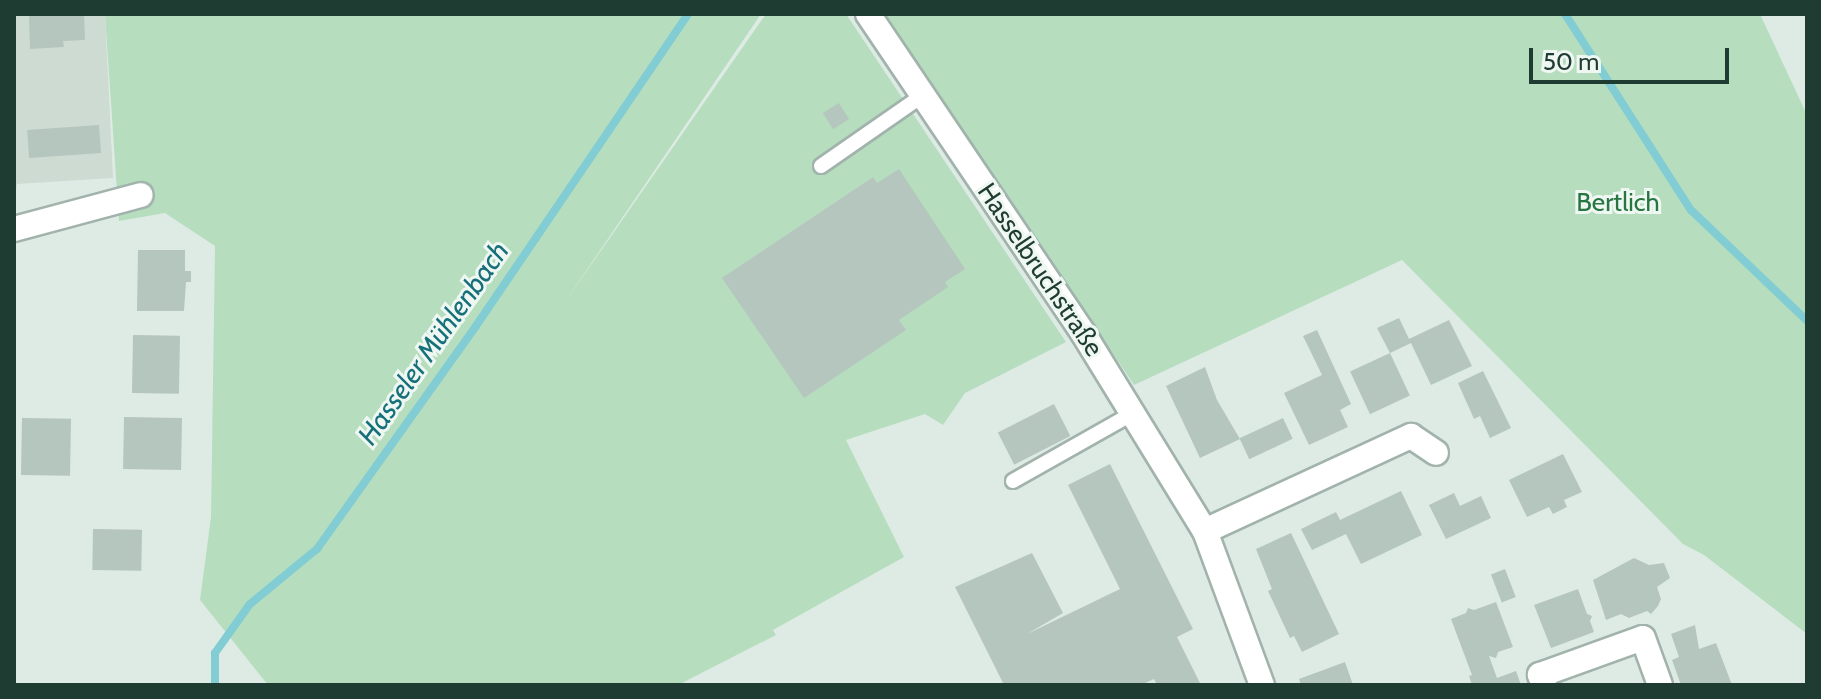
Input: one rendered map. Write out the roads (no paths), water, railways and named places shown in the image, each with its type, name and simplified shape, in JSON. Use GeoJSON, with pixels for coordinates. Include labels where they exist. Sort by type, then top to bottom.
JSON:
{"type":"FeatureCollection","features":[{"type":"Feature","properties":{"kind":"street","name":"Hasselbruchstraße"},"geometry":{"type":"LineString","coordinates":[[868,14],[1133,413],[1205,531],[1262,685]]}},
{"type":"Feature","properties":{"kind":"street"},"geometry":{"type":"LineString","coordinates":[[14,229],[141,195]]}},
{"type":"Feature","properties":{"kind":"street"},"geometry":{"type":"LineString","coordinates":[[1205,531],[1411,436],[1436,453]]}},
{"type":"Feature","properties":{"kind":"street"},"geometry":{"type":"LineString","coordinates":[[1544,685],[1540,675],[1643,638],[1660,685]]}},
{"type":"Feature","properties":{"kind":"lane"},"geometry":{"type":"LineString","coordinates":[[821,166],[923,95]]}},
{"type":"Feature","properties":{"kind":"lane"},"geometry":{"type":"LineString","coordinates":[[1013,481],[1133,413]]}},
{"type":"Feature","properties":{"kind":"waterway","name":"Hasseler Mühlenbach"},"geometry":{"type":"LineString","coordinates":[[215,685],[215,653],[250,604],[317,549],[476,326],[688,14]]}},
{"type":"Feature","properties":{"kind":"waterway"},"geometry":{"type":"LineString","coordinates":[[1565,14],[1691,210],[1807,321]]}},
{"type":"Feature","properties":{"kind":"park label","name":"Bertlich"},"geometry":{"type":"Point","coordinates":[1618,203]}}]}
